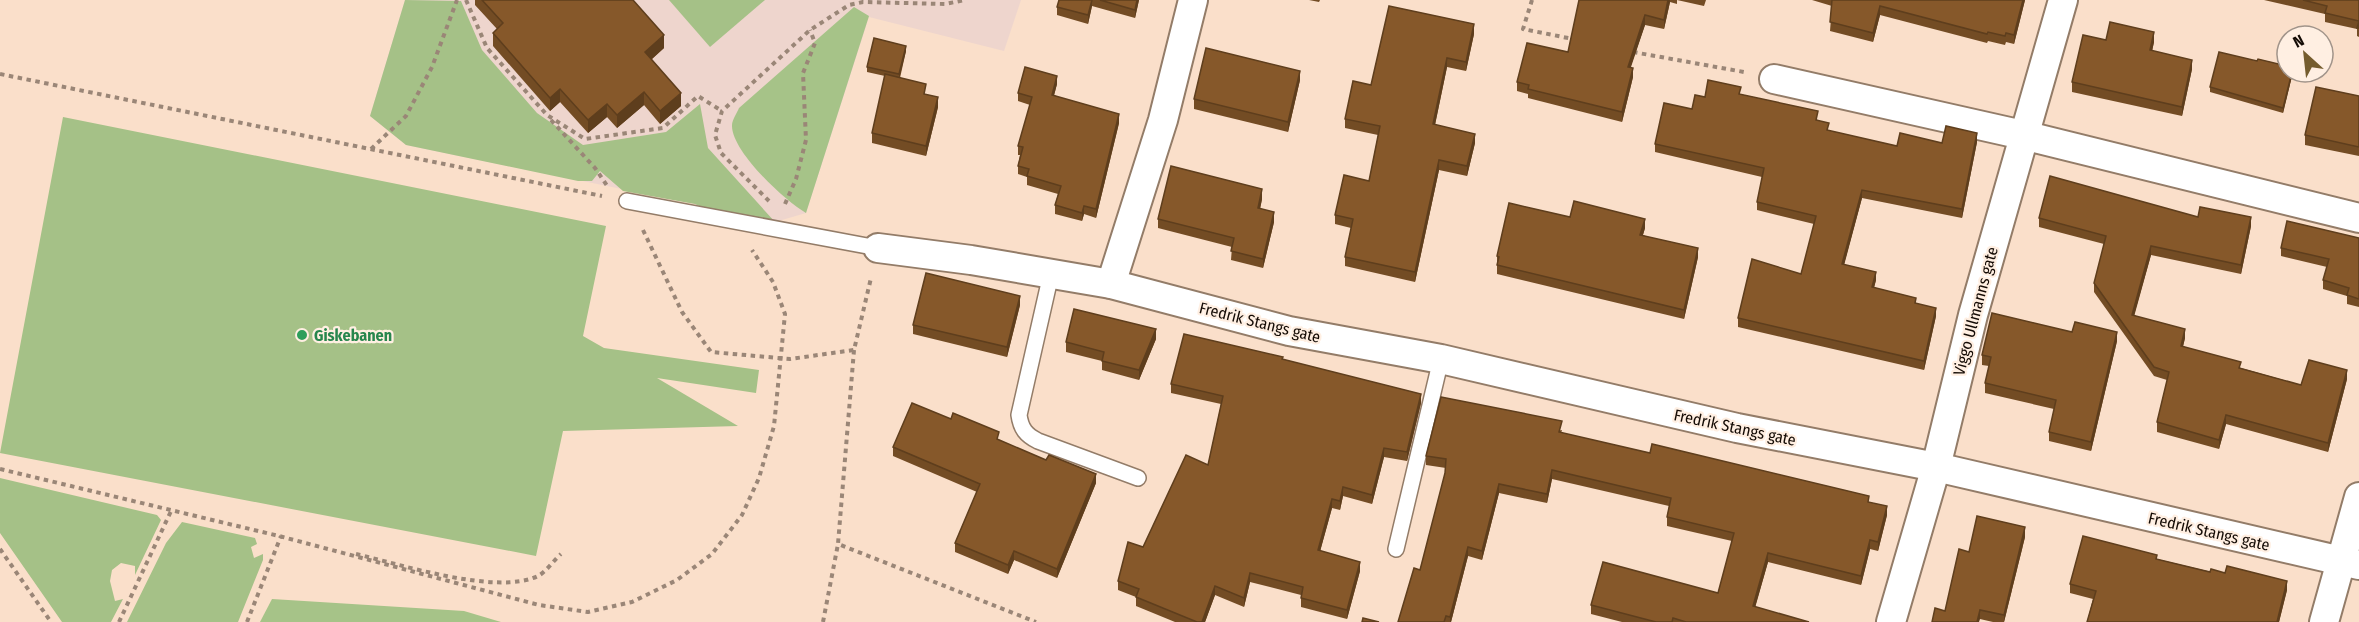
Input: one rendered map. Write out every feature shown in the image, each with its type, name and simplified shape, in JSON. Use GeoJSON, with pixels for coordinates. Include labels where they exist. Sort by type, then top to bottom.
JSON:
{"type":"FeatureCollection","features":[{"type":"Feature","properties":{"kind":"street"},"geometry":{"type":"LineString","coordinates":[[1112,284],[1163,120],[1193,0]]}},
{"type":"Feature","properties":{"kind":"street","name":"Viggo Ullmanns gate"},"geometry":{"type":"LineString","coordinates":[[1891,622],[1936,467],[1973,315],[2063,0]]}},
{"type":"Feature","properties":{"kind":"street"},"geometry":{"type":"LineString","coordinates":[[1774,79],[2023,135],[2359,218]]}},
{"type":"Feature","properties":{"kind":"street","name":"Fredrik Stangs gate"},"geometry":{"type":"LineString","coordinates":[[878,248],[970,260],[1112,284],[1289,331],[1441,359],[1737,428],[1936,467],[2350,563]]}},
{"type":"Feature","properties":{"kind":"street"},"geometry":{"type":"LineString","coordinates":[[2324,622],[2350,563],[2359,497]]}},
{"type":"Feature","properties":{"kind":"lane"},"geometry":{"type":"LineString","coordinates":[[620,200],[878,248]]}},
{"type":"Feature","properties":{"kind":"lane"},"geometry":{"type":"LineString","coordinates":[[1051,274],[1019,415],[1020,426],[1028,436],[1038,441],[1138,478]]}},
{"type":"Feature","properties":{"kind":"lane"},"geometry":{"type":"LineString","coordinates":[[1396,549],[1441,359]]}},
{"type":"Feature","properties":{"kind":"path"},"geometry":{"type":"LineString","coordinates":[[371,150],[406,116],[432,67],[457,0]]}},
{"type":"Feature","properties":{"kind":"path"},"geometry":{"type":"LineString","coordinates":[[466,0],[487,48],[595,168],[620,200],[658,257],[682,312],[711,352],[781,359],[854,350]]}},
{"type":"Feature","properties":{"kind":"path"},"geometry":{"type":"LineString","coordinates":[[793,234],[781,213],[721,153],[715,135],[722,111],[810,30],[849,5],[856,3],[945,4],[966,0]]}},
{"type":"Feature","properties":{"kind":"path"},"geometry":{"type":"LineString","coordinates":[[1532,0],[1523,29],[1581,41]]}},
{"type":"Feature","properties":{"kind":"path"},"geometry":{"type":"LineString","coordinates":[[781,213],[796,179],[806,140],[803,73],[815,43],[810,30]]}},
{"type":"Feature","properties":{"kind":"path"},"geometry":{"type":"LineString","coordinates":[[1628,50],[1774,79]]}},
{"type":"Feature","properties":{"kind":"path"},"geometry":{"type":"LineString","coordinates":[[0,74],[620,200]]}},
{"type":"Feature","properties":{"kind":"path"},"geometry":{"type":"LineString","coordinates":[[547,115],[585,139],[663,128],[698,96],[722,111]]}},
{"type":"Feature","properties":{"kind":"path"},"geometry":{"type":"LineString","coordinates":[[0,469],[172,509],[539,605],[588,612],[632,602],[677,580],[712,554],[742,515],[759,478],[774,426],[785,314],[773,282],[729,222]]}},
{"type":"Feature","properties":{"kind":"path"},"geometry":{"type":"LineString","coordinates":[[823,622],[838,544],[854,350],[878,248]]}},
{"type":"Feature","properties":{"kind":"path"},"geometry":{"type":"LineString","coordinates":[[119,622],[172,509]]}},
{"type":"Feature","properties":{"kind":"path"},"geometry":{"type":"LineString","coordinates":[[279,536],[461,578],[502,583],[538,576],[561,554]]}},
{"type":"Feature","properties":{"kind":"path"},"geometry":{"type":"LineString","coordinates":[[247,622],[265,581],[279,536]]}},
{"type":"Feature","properties":{"kind":"path"},"geometry":{"type":"LineString","coordinates":[[838,544],[1036,622]]}},
{"type":"Feature","properties":{"kind":"path"},"geometry":{"type":"LineString","coordinates":[[0,549],[51,622]]}},
{"type":"Feature","properties":{"kind":"shaded area"},"geometry":{"type":"Polygon","coordinates":[[[405,0],[1021,0],[1004,51],[869,17],[806,213],[775,222],[724,218],[695,204],[406,145],[370,116],[405,0]]]}},
{"type":"Feature","properties":{"kind":"green space"},"geometry":{"type":"Polygon","coordinates":[[[405,0],[461,1],[482,50],[537,113],[583,145],[666,132],[700,104],[708,148],[775,222],[724,218],[695,204],[623,191],[600,171],[592,181],[578,181],[406,145],[370,116],[405,0]]]}},
{"type":"Feature","properties":{"kind":"green space"},"geometry":{"type":"Polygon","coordinates":[[[669,0],[765,0],[710,47],[669,0]]]}},
{"type":"Feature","properties":{"kind":"green space"},"geometry":{"type":"Polygon","coordinates":[[[854,7],[869,16],[806,213],[785,198],[749,161],[734,136],[732,123],[739,108],[854,7]]]}},
{"type":"Feature","properties":{"kind":"green space","name":"Giskebanen"},"geometry":{"type":"Polygon","coordinates":[[[63,117],[606,226],[583,336],[604,348],[759,370],[756,393],[657,378],[738,426],[563,431],[536,556],[0,453],[63,117]]]}},
{"type":"Feature","properties":{"kind":"green space"},"geometry":{"type":"Polygon","coordinates":[[[0,478],[157,515],[161,520],[135,575],[135,566],[121,563],[112,570],[110,581],[115,601],[123,599],[111,622],[62,622],[0,533],[0,478]]]}},
{"type":"Feature","properties":{"kind":"green space"},"geometry":{"type":"Polygon","coordinates":[[[182,522],[255,538],[257,544],[251,547],[254,558],[263,554],[263,560],[238,622],[127,622],[166,543],[182,522]]]}},
{"type":"Feature","properties":{"kind":"green space"},"geometry":{"type":"Polygon","coordinates":[[[272,599],[464,611],[501,622],[260,622],[272,599]]]}},
{"type":"Feature","properties":{"kind":"building"},"geometry":{"type":"Polygon","coordinates":[[[482,0],[633,0],[664,35],[645,52],[681,93],[660,111],[644,92],[617,115],[607,104],[588,120],[560,89],[550,98],[493,33],[503,23],[482,0]]]}},
{"type":"Feature","properties":{"kind":"building"},"geometry":{"type":"Polygon","coordinates":[[[1059,0],[1092,0],[1088,15],[1057,7],[1059,0]]]}},
{"type":"Feature","properties":{"kind":"building"},"geometry":{"type":"Polygon","coordinates":[[[1100,0],[1137,0],[1135,10],[1100,0]]]}},
{"type":"Feature","properties":{"kind":"building"},"geometry":{"type":"Polygon","coordinates":[[[1579,0],[1668,0],[1664,20],[1645,15],[1628,67],[1633,68],[1622,112],[1528,89],[1529,85],[1517,82],[1527,43],[1568,52],[1579,0]]]}},
{"type":"Feature","properties":{"kind":"building"},"geometry":{"type":"Polygon","coordinates":[[[1832,0],[2023,0],[2014,35],[2006,33],[2005,36],[1988,32],[1987,34],[1880,6],[1873,33],[1830,22],[1832,0]]]}},
{"type":"Feature","properties":{"kind":"building"},"geometry":{"type":"Polygon","coordinates":[[[2303,0],[2359,0],[2359,21],[2325,13],[2327,6],[2303,0]]]}},
{"type":"Feature","properties":{"kind":"building"},"geometry":{"type":"Polygon","coordinates":[[[1389,6],[1474,24],[1466,62],[1447,58],[1433,124],[1475,134],[1467,166],[1439,160],[1415,272],[1345,257],[1353,219],[1335,215],[1344,175],[1369,181],[1380,126],[1345,119],[1353,81],[1371,85],[1389,6]]]}},
{"type":"Feature","properties":{"kind":"building"},"geometry":{"type":"Polygon","coordinates":[[[2110,22],[2154,32],[2150,50],[2192,60],[2182,107],[2072,82],[2083,35],[2106,40],[2110,22]]]}},
{"type":"Feature","properties":{"kind":"building"},"geometry":{"type":"Polygon","coordinates":[[[874,38],[906,46],[899,74],[867,67],[874,38]]]}},
{"type":"Feature","properties":{"kind":"building"},"geometry":{"type":"Polygon","coordinates":[[[1206,48],[1300,71],[1288,122],[1194,99],[1206,48]]]}},
{"type":"Feature","properties":{"kind":"building"},"geometry":{"type":"Polygon","coordinates":[[[2219,52],[2275,63],[2275,84],[2289,84],[2283,108],[2210,87],[2219,52]]]}},
{"type":"Feature","properties":{"kind":"building"},"geometry":{"type":"Polygon","coordinates":[[[1025,67],[1057,76],[1052,95],[1119,114],[1096,209],[1084,206],[1082,213],[1055,205],[1061,186],[1027,176],[1029,169],[1018,166],[1023,147],[1018,146],[1032,97],[1018,93],[1025,67]]]}},
{"type":"Feature","properties":{"kind":"building"},"geometry":{"type":"Polygon","coordinates":[[[885,74],[926,84],[924,94],[938,97],[926,146],[872,133],[885,74]]]}},
{"type":"Feature","properties":{"kind":"building"},"geometry":{"type":"Polygon","coordinates":[[[1708,80],[1741,87],[1739,94],[1818,111],[1816,120],[1829,123],[1827,130],[1897,146],[1900,133],[1942,143],[1946,126],[1977,133],[1962,209],[1862,190],[1842,264],[1876,272],[1872,287],[1916,298],[1915,303],[1936,308],[1924,361],[1738,318],[1752,259],[1801,274],[1816,216],[1757,202],[1764,168],[1655,144],[1664,103],[1692,109],[1695,95],[1705,97],[1708,80]]]}},
{"type":"Feature","properties":{"kind":"building"},"geometry":{"type":"Polygon","coordinates":[[[2316,87],[2359,96],[2359,147],[2305,135],[2316,87]]]}},
{"type":"Feature","properties":{"kind":"building"},"geometry":{"type":"Polygon","coordinates":[[[1171,166],[1262,189],[1258,208],[1274,212],[1263,259],[1231,251],[1234,238],[1158,219],[1171,166]]]}},
{"type":"Feature","properties":{"kind":"building"},"geometry":{"type":"Polygon","coordinates":[[[2050,176],[2198,217],[2200,207],[2251,217],[2241,265],[2151,246],[2132,315],[2185,329],[2181,346],[2241,362],[2239,368],[2301,385],[2309,360],[2347,370],[2328,443],[2226,415],[2219,440],[2157,422],[2169,372],[2154,367],[2094,283],[2106,236],[2039,218],[2050,176]]]}},
{"type":"Feature","properties":{"kind":"building"},"geometry":{"type":"Polygon","coordinates":[[[1574,201],[1645,219],[1640,235],[1698,248],[1684,310],[1497,265],[1509,203],[1570,217],[1574,201]]]}},
{"type":"Feature","properties":{"kind":"building"},"geometry":{"type":"Polygon","coordinates":[[[2287,221],[2359,238],[2359,299],[2347,295],[2349,288],[2323,280],[2329,259],[2281,248],[2287,221]]]}},
{"type":"Feature","properties":{"kind":"building"},"geometry":{"type":"Polygon","coordinates":[[[926,273],[1020,296],[1007,347],[913,325],[926,273]]]}},
{"type":"Feature","properties":{"kind":"building"},"geometry":{"type":"Polygon","coordinates":[[[1074,309],[1156,329],[1139,370],[1102,361],[1104,352],[1066,342],[1074,309]]]}},
{"type":"Feature","properties":{"kind":"building"},"geometry":{"type":"Polygon","coordinates":[[[1992,313],[2072,332],[2075,322],[2117,332],[2091,442],[2049,432],[2056,400],[1985,383],[1991,357],[1982,355],[1992,313]]]}},
{"type":"Feature","properties":{"kind":"building"},"geometry":{"type":"Polygon","coordinates":[[[1184,334],[1283,357],[1282,359],[1421,394],[1407,452],[1384,448],[1372,495],[1343,487],[1340,501],[1332,499],[1318,550],[1360,562],[1347,610],[1301,598],[1303,587],[1250,573],[1244,598],[1215,586],[1202,622],[1197,622],[1136,597],[1139,589],[1118,581],[1128,542],[1143,547],[1186,455],[1208,465],[1223,396],[1171,384],[1184,334]]]}},
{"type":"Feature","properties":{"kind":"building"},"geometry":{"type":"Polygon","coordinates":[[[1441,397],[1562,421],[1559,432],[1650,453],[1652,444],[1869,496],[1868,502],[1887,506],[1878,542],[1870,540],[1861,576],[1768,553],[1753,606],[1809,622],[1686,622],[1673,618],[1672,622],[1656,622],[1591,605],[1603,562],[1718,593],[1734,533],[1667,517],[1671,498],[1552,470],[1547,494],[1499,484],[1482,551],[1468,547],[1450,617],[1446,616],[1444,622],[1398,622],[1414,568],[1420,570],[1445,473],[1446,459],[1426,456],[1441,397]]]}},
{"type":"Feature","properties":{"kind":"building"},"geometry":{"type":"Polygon","coordinates":[[[912,403],[951,419],[953,413],[999,432],[997,439],[1046,460],[1049,455],[1096,474],[1057,569],[1014,551],[1008,565],[955,543],[980,484],[893,447],[912,403]]]}},
{"type":"Feature","properties":{"kind":"building"},"geometry":{"type":"Polygon","coordinates":[[[1977,516],[2025,527],[2004,615],[1980,610],[1977,622],[1932,622],[1935,608],[1945,611],[1959,549],[1969,552],[1977,516]]]}},
{"type":"Feature","properties":{"kind":"building"},"geometry":{"type":"Polygon","coordinates":[[[2083,536],[2157,555],[2156,559],[2210,572],[2211,569],[2225,573],[2227,566],[2287,581],[2277,622],[2087,622],[2096,591],[2070,584],[2083,536]]]}},
{"type":"Feature","properties":{"kind":"building"},"geometry":{"type":"Polygon","coordinates":[[[1363,618],[1379,622],[1362,622],[1363,618]]]}},
{"type":"Feature","properties":{"kind":"place","name":"Giskebanen"},"geometry":{"type":"Point","coordinates":[302,335]}}]}
